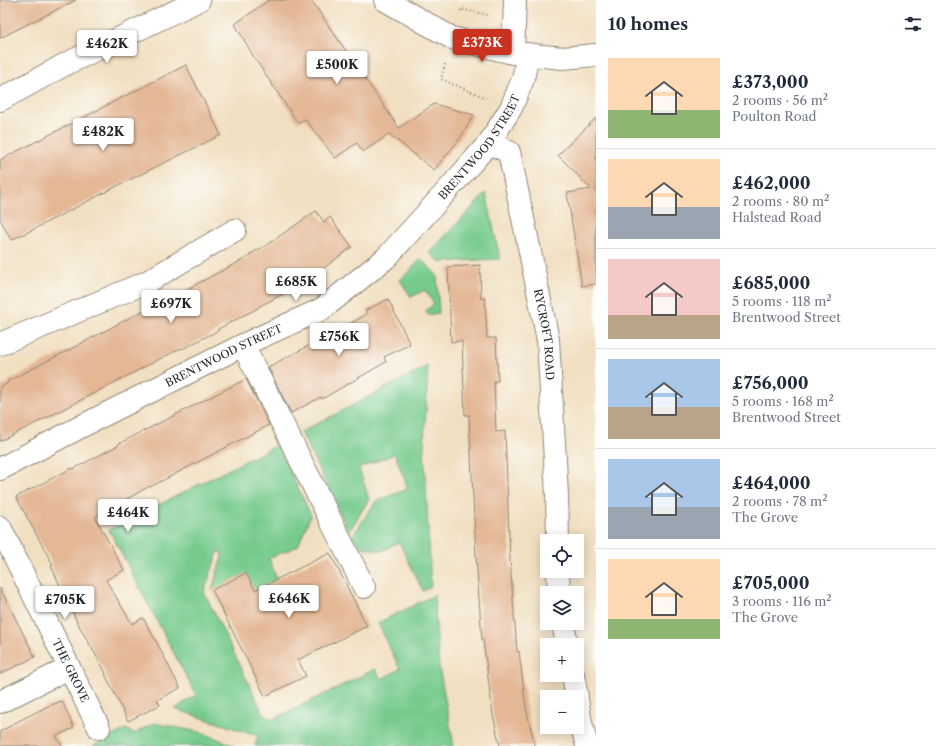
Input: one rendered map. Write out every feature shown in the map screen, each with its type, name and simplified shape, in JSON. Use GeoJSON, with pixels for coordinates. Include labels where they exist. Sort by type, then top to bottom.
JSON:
{"type":"FeatureCollection","features":[{"type":"Feature","properties":{"kind":"street"},"geometry":{"type":"LineString","coordinates":[[0,100],[64,65],[199,0]]}},
{"type":"Feature","properties":{"kind":"street"},"geometry":{"type":"LineString","coordinates":[[385,0],[452,38],[521,54],[562,58],[596,55]]}},
{"type":"Feature","properties":{"kind":"street","name":"BRENTWOOD STREET"},"geometry":{"type":"LineString","coordinates":[[0,469],[243,345],[322,309],[386,258],[489,143],[511,108],[522,79],[521,54],[514,0]]}},
{"type":"Feature","properties":{"kind":"street","name":"RYCROFT ROAD"},"geometry":{"type":"LineString","coordinates":[[489,143],[509,152],[548,340],[558,534]]}},
{"type":"Feature","properties":{"kind":"street"},"geometry":{"type":"LineString","coordinates":[[0,344],[147,282],[235,230]]}},
{"type":"Feature","properties":{"kind":"street"},"geometry":{"type":"LineString","coordinates":[[243,345],[364,587]]}},
{"type":"Feature","properties":{"kind":"street","name":"THE GROVE"},"geometry":{"type":"LineString","coordinates":[[0,527],[99,728]]}},
{"type":"Feature","properties":{"kind":"street"},"geometry":{"type":"LineString","coordinates":[[0,702],[69,668]]}},
{"type":"Feature","properties":{"kind":"street"},"geometry":{"type":"LineString","coordinates":[[584,734],[587,746]]}},
{"type":"Feature","properties":{"kind":"green space"},"geometry":{"type":"Polygon","coordinates":[[[486,193],[500,259],[440,262],[429,253],[486,193]]]}},
{"type":"Feature","properties":{"kind":"green space"},"geometry":{"type":"Polygon","coordinates":[[[421,259],[437,275],[439,313],[428,315],[426,310],[434,304],[425,290],[411,297],[400,280],[421,259]]]}},
{"type":"Feature","properties":{"kind":"green space"},"geometry":{"type":"Polygon","coordinates":[[[428,366],[424,447],[431,587],[423,591],[399,542],[382,551],[362,547],[352,537],[376,501],[408,489],[395,454],[359,468],[369,499],[349,532],[301,432],[428,366]]]}},
{"type":"Feature","properties":{"kind":"green space"},"geometry":{"type":"Polygon","coordinates":[[[277,445],[311,515],[298,546],[269,558],[277,580],[255,590],[212,590],[223,553],[218,552],[204,592],[264,715],[274,719],[375,669],[381,679],[400,669],[378,623],[434,595],[439,667],[454,746],[255,746],[258,736],[175,709],[196,695],[109,530],[277,445]]]}},
{"type":"Feature","properties":{"kind":"green space"},"geometry":{"type":"Polygon","coordinates":[[[154,723],[204,733],[234,746],[93,746],[126,729],[134,734],[154,723]]]}},
{"type":"Feature","properties":{"kind":"building"},"geometry":{"type":"Polygon","coordinates":[[[0,0],[76,0],[0,38],[0,0]]]}},
{"type":"Feature","properties":{"kind":"building"},"geometry":{"type":"Polygon","coordinates":[[[269,0],[311,0],[399,128],[434,104],[474,115],[459,140],[434,170],[389,134],[363,152],[357,143],[335,158],[305,119],[298,123],[255,59],[235,24],[269,0]]]}},
{"type":"Feature","properties":{"kind":"building"},"geometry":{"type":"Polygon","coordinates":[[[186,65],[221,135],[11,240],[0,219],[0,160],[186,65]]]}},
{"type":"Feature","properties":{"kind":"building"},"geometry":{"type":"Polygon","coordinates":[[[596,118],[596,284],[582,286],[567,193],[591,189],[558,155],[596,118]]]}},
{"type":"Feature","properties":{"kind":"building"},"geometry":{"type":"Polygon","coordinates":[[[316,211],[324,222],[330,217],[352,247],[310,280],[200,340],[182,349],[181,348],[0,441],[0,387],[8,383],[8,381],[250,256],[250,254],[265,246],[316,211]]]}},
{"type":"Feature","properties":{"kind":"building"},"geometry":{"type":"Polygon","coordinates":[[[480,265],[481,299],[485,298],[487,338],[496,338],[498,381],[494,381],[496,432],[505,431],[510,560],[517,652],[519,651],[526,708],[535,746],[500,746],[493,715],[482,640],[476,557],[469,415],[465,415],[462,341],[451,342],[448,267],[480,265]]]}},
{"type":"Feature","properties":{"kind":"building"},"geometry":{"type":"Polygon","coordinates":[[[388,299],[410,344],[384,357],[386,362],[322,399],[321,397],[291,413],[268,367],[348,325],[367,314],[366,310],[388,299]]]}},
{"type":"Feature","properties":{"kind":"building"},"geometry":{"type":"Polygon","coordinates":[[[246,379],[269,425],[150,486],[95,517],[124,570],[106,580],[132,624],[143,618],[180,688],[157,700],[160,705],[128,721],[105,674],[106,673],[78,624],[51,566],[53,565],[16,497],[246,379]]]}},
{"type":"Feature","properties":{"kind":"building"},"geometry":{"type":"Polygon","coordinates":[[[330,553],[367,626],[298,660],[306,676],[265,696],[212,590],[246,573],[255,590],[330,553]]]}},
{"type":"Feature","properties":{"kind":"building"},"geometry":{"type":"Polygon","coordinates":[[[0,588],[35,657],[0,674],[0,588]]]}},
{"type":"Feature","properties":{"kind":"building"},"geometry":{"type":"Polygon","coordinates":[[[62,701],[74,728],[56,736],[62,746],[0,746],[0,731],[46,707],[62,701]]]}}]}
